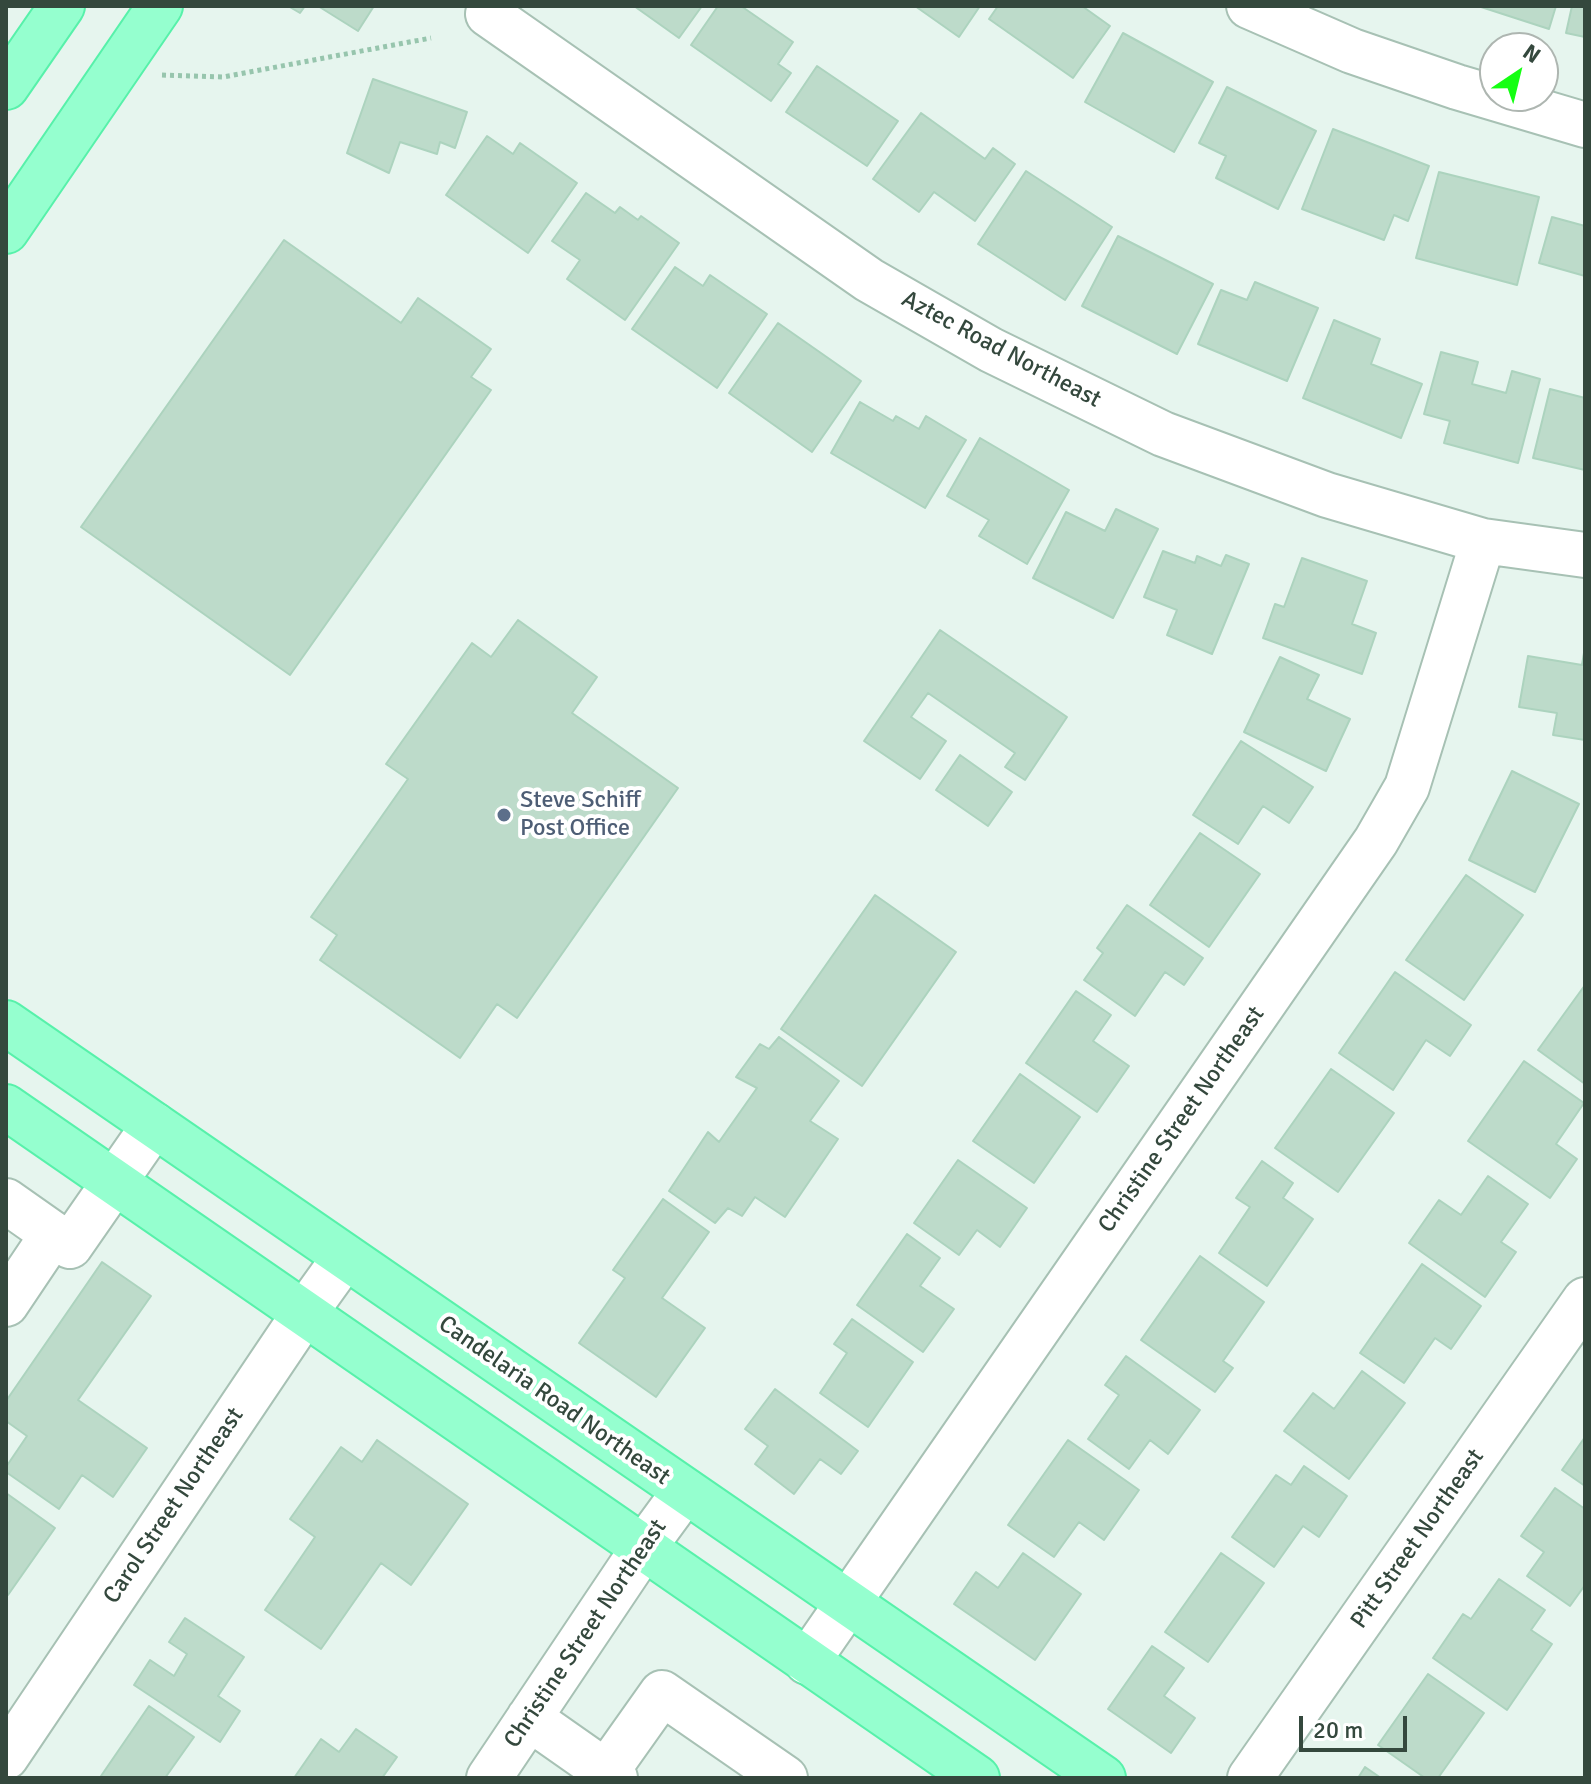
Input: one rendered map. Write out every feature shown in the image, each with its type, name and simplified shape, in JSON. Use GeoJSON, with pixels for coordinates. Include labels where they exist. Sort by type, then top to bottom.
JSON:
{"type":"FeatureCollection","features":[{"type":"Feature","properties":{"kind":"main road"},"geometry":{"type":"LineString","coordinates":[[6,87],[62,6]]}},
{"type":"Feature","properties":{"kind":"main road"},"geometry":{"type":"LineString","coordinates":[[6,231],[160,6]]}},
{"type":"Feature","properties":{"kind":"main road","name":"Candelaria Road Northeast"},"geometry":{"type":"LineString","coordinates":[[6,1023],[1103,1778]]}},
{"type":"Feature","properties":{"kind":"main road"},"geometry":{"type":"LineString","coordinates":[[6,1107],[977,1778]]}},
{"type":"Feature","properties":{"kind":"street","name":"Aztec Road Northeast"},"geometry":{"type":"LineString","coordinates":[[494,6],[488,14],[869,280],[991,350],[1163,434],[1327,495],[1483,541],[1585,555]]}},
{"type":"Feature","properties":{"kind":"street"},"geometry":{"type":"LineString","coordinates":[[1249,6],[1352,51],[1457,87],[1585,125]]}},
{"type":"Feature","properties":{"kind":"street","name":"Christine Street Northeast"},"geometry":{"type":"LineString","coordinates":[[807,1662],[1376,841],[1407,787],[1483,541]]}},
{"type":"Feature","properties":{"kind":"street"},"geometry":{"type":"LineString","coordinates":[[6,1201],[70,1246],[154,1125]]}},
{"type":"Feature","properties":{"kind":"street"},"geometry":{"type":"LineString","coordinates":[[6,1304],[53,1234]]}},
{"type":"Feature","properties":{"kind":"street","name":"Carol Street Northeast"},"geometry":{"type":"LineString","coordinates":[[6,1757],[345,1257]]}},
{"type":"Feature","properties":{"kind":"street","name":"Pitt Street Northeast"},"geometry":{"type":"LineString","coordinates":[[1250,1778],[1585,1300]]}},
{"type":"Feature","properties":{"kind":"street","name":"Christine Street Northeast"},"geometry":{"type":"LineString","coordinates":[[489,1778],[685,1491]]}},
{"type":"Feature","properties":{"kind":"street"},"geometry":{"type":"LineString","coordinates":[[529,1718],[611,1775],[662,1693],[785,1778]]}},
{"type":"Feature","properties":{"kind":"path"},"geometry":{"type":"LineString","coordinates":[[153,75],[223,77],[431,38]]}},
{"type":"Feature","properties":{"kind":"building"},"geometry":{"type":"Polygon","coordinates":[[[288,6],[305,6],[300,13],[288,6]]]}},
{"type":"Feature","properties":{"kind":"building"},"geometry":{"type":"Polygon","coordinates":[[[318,6],[374,6],[358,31],[318,6]]]}},
{"type":"Feature","properties":{"kind":"building"},"geometry":{"type":"Polygon","coordinates":[[[634,6],[702,6],[679,38],[634,6]]]}},
{"type":"Feature","properties":{"kind":"building"},"geometry":{"type":"Polygon","coordinates":[[[718,6],[741,6],[793,42],[778,64],[791,73],[771,101],[691,45],[718,6]]]}},
{"type":"Feature","properties":{"kind":"building"},"geometry":{"type":"Polygon","coordinates":[[[915,6],[980,6],[959,37],[915,6]]]}},
{"type":"Feature","properties":{"kind":"building"},"geometry":{"type":"Polygon","coordinates":[[[998,6],[1082,6],[1110,26],[1073,78],[989,19],[998,6]]]}},
{"type":"Feature","properties":{"kind":"building"},"geometry":{"type":"Polygon","coordinates":[[[1478,6],[1556,6],[1549,29],[1478,6]]]}},
{"type":"Feature","properties":{"kind":"building"},"geometry":{"type":"Polygon","coordinates":[[[1572,6],[1585,6],[1585,37],[1566,33],[1572,6]]]}},
{"type":"Feature","properties":{"kind":"building"},"geometry":{"type":"Polygon","coordinates":[[[1123,33],[1213,82],[1174,152],[1085,102],[1123,33]]]}},
{"type":"Feature","properties":{"kind":"building"},"geometry":{"type":"Polygon","coordinates":[[[817,66],[898,121],[867,166],[786,112],[817,66]]]}},
{"type":"Feature","properties":{"kind":"building"},"geometry":{"type":"Polygon","coordinates":[[[373,79],[467,112],[455,148],[440,142],[437,154],[400,142],[389,173],[347,153],[373,79]]]}},
{"type":"Feature","properties":{"kind":"building"},"geometry":{"type":"Polygon","coordinates":[[[1227,87],[1316,131],[1278,209],[1216,178],[1226,156],[1199,143],[1227,87]]]}},
{"type":"Feature","properties":{"kind":"building"},"geometry":{"type":"Polygon","coordinates":[[[921,113],[985,159],[993,148],[1015,164],[975,221],[934,192],[919,212],[873,179],[921,113]]]}},
{"type":"Feature","properties":{"kind":"building"},"geometry":{"type":"Polygon","coordinates":[[[1333,129],[1429,166],[1408,221],[1394,215],[1384,240],[1302,209],[1333,129]]]}},
{"type":"Feature","properties":{"kind":"building"},"geometry":{"type":"Polygon","coordinates":[[[487,136],[513,154],[520,143],[577,183],[528,253],[446,195],[487,136]]]}},
{"type":"Feature","properties":{"kind":"building"},"geometry":{"type":"Polygon","coordinates":[[[1026,171],[1112,227],[1065,300],[978,244],[1026,171]]]}},
{"type":"Feature","properties":{"kind":"building"},"geometry":{"type":"Polygon","coordinates":[[[1439,172],[1539,197],[1517,285],[1416,258],[1439,172]]]}},
{"type":"Feature","properties":{"kind":"building"},"geometry":{"type":"Polygon","coordinates":[[[586,193],[615,213],[620,207],[638,220],[641,216],[679,243],[625,320],[567,279],[580,260],[552,241],[586,193]]]}},
{"type":"Feature","properties":{"kind":"building"},"geometry":{"type":"Polygon","coordinates":[[[1552,217],[1585,226],[1585,276],[1539,263],[1552,217]]]}},
{"type":"Feature","properties":{"kind":"building"},"geometry":{"type":"Polygon","coordinates":[[[1118,236],[1213,284],[1177,354],[1082,306],[1118,236]]]}},
{"type":"Feature","properties":{"kind":"building"},"geometry":{"type":"Polygon","coordinates":[[[284,240],[401,323],[418,298],[491,349],[471,377],[491,390],[290,675],[81,527],[284,240]]]}},
{"type":"Feature","properties":{"kind":"building"},"geometry":{"type":"Polygon","coordinates":[[[675,267],[703,286],[710,275],[767,314],[717,388],[632,329],[675,267]]]}},
{"type":"Feature","properties":{"kind":"building"},"geometry":{"type":"Polygon","coordinates":[[[1255,282],[1318,308],[1287,381],[1198,344],[1221,290],[1247,300],[1255,282]]]}},
{"type":"Feature","properties":{"kind":"building"},"geometry":{"type":"Polygon","coordinates":[[[1334,320],[1380,339],[1371,364],[1422,384],[1401,438],[1303,398],[1334,320]]]}},
{"type":"Feature","properties":{"kind":"building"},"geometry":{"type":"Polygon","coordinates":[[[778,323],[861,381],[812,452],[729,393],[778,323]]]}},
{"type":"Feature","properties":{"kind":"building"},"geometry":{"type":"Polygon","coordinates":[[[1441,352],[1478,362],[1472,384],[1506,393],[1512,371],[1540,379],[1518,463],[1444,443],[1450,421],[1424,414],[1441,352]]]}},
{"type":"Feature","properties":{"kind":"building"},"geometry":{"type":"Polygon","coordinates":[[[1550,389],[1585,398],[1585,470],[1533,458],[1550,389]]]}},
{"type":"Feature","properties":{"kind":"building"},"geometry":{"type":"Polygon","coordinates":[[[860,402],[893,421],[896,416],[919,429],[926,416],[966,440],[925,508],[831,453],[860,402]]]}},
{"type":"Feature","properties":{"kind":"building"},"geometry":{"type":"Polygon","coordinates":[[[980,438],[1069,490],[1027,564],[979,536],[989,520],[947,496],[980,438]]]}},
{"type":"Feature","properties":{"kind":"building"},"geometry":{"type":"Polygon","coordinates":[[[1116,509],[1158,529],[1113,618],[1033,578],[1066,512],[1105,531],[1116,509]]]}},
{"type":"Feature","properties":{"kind":"building"},"geometry":{"type":"Polygon","coordinates":[[[1163,551],[1195,563],[1197,556],[1221,566],[1226,555],[1249,564],[1212,654],[1167,635],[1177,610],[1144,597],[1163,551]]]}},
{"type":"Feature","properties":{"kind":"building"},"geometry":{"type":"Polygon","coordinates":[[[1302,558],[1367,581],[1352,624],[1376,633],[1362,674],[1263,638],[1275,604],[1284,607],[1302,558]]]}},
{"type":"Feature","properties":{"kind":"building"},"geometry":{"type":"Polygon","coordinates":[[[518,620],[597,677],[572,713],[678,788],[517,1018],[497,1004],[460,1058],[320,960],[337,935],[311,917],[408,779],[386,764],[472,643],[491,657],[518,620]]]}},
{"type":"Feature","properties":{"kind":"building"},"geometry":{"type":"Polygon","coordinates":[[[940,630],[1067,717],[1025,780],[1005,767],[1015,753],[928,693],[911,717],[946,741],[920,779],[864,741],[940,630]]]}},
{"type":"Feature","properties":{"kind":"building"},"geometry":{"type":"Polygon","coordinates":[[[1585,647],[1585,740],[1553,735],[1557,713],[1519,707],[1528,656],[1582,665],[1585,647]]]}},
{"type":"Feature","properties":{"kind":"building"},"geometry":{"type":"Polygon","coordinates":[[[1280,657],[1319,675],[1307,699],[1350,719],[1326,771],[1244,732],[1280,657]]]}},
{"type":"Feature","properties":{"kind":"building"},"geometry":{"type":"Polygon","coordinates":[[[1241,741],[1313,787],[1289,823],[1263,806],[1238,844],[1193,815],[1241,741]]]}},
{"type":"Feature","properties":{"kind":"building"},"geometry":{"type":"Polygon","coordinates":[[[960,755],[1012,792],[988,826],[936,790],[960,755]]]}},
{"type":"Feature","properties":{"kind":"building"},"geometry":{"type":"Polygon","coordinates":[[[1512,771],[1579,804],[1535,892],[1469,860],[1512,771]]]}},
{"type":"Feature","properties":{"kind":"building"},"geometry":{"type":"Polygon","coordinates":[[[1200,833],[1260,874],[1209,947],[1150,905],[1200,833]]]}},
{"type":"Feature","properties":{"kind":"building"},"geometry":{"type":"Polygon","coordinates":[[[1466,875],[1523,915],[1464,1000],[1406,960],[1466,875]]]}},
{"type":"Feature","properties":{"kind":"building"},"geometry":{"type":"Polygon","coordinates":[[[875,895],[956,952],[862,1086],[781,1029],[875,895]]]}},
{"type":"Feature","properties":{"kind":"building"},"geometry":{"type":"Polygon","coordinates":[[[1127,905],[1203,958],[1184,985],[1165,972],[1135,1016],[1084,980],[1103,953],[1097,948],[1127,905]]]}},
{"type":"Feature","properties":{"kind":"building"},"geometry":{"type":"Polygon","coordinates":[[[1395,972],[1471,1025],[1450,1056],[1426,1040],[1393,1090],[1339,1053],[1395,972]]]}},
{"type":"Feature","properties":{"kind":"building"},"geometry":{"type":"Polygon","coordinates":[[[1585,985],[1585,1084],[1538,1050],[1585,985]]]}},
{"type":"Feature","properties":{"kind":"building"},"geometry":{"type":"Polygon","coordinates":[[[1076,991],[1111,1015],[1093,1041],[1129,1066],[1097,1112],[1026,1063],[1076,991]]]}},
{"type":"Feature","properties":{"kind":"building"},"geometry":{"type":"Polygon","coordinates":[[[779,1037],[839,1081],[810,1121],[838,1139],[785,1217],[755,1197],[742,1216],[728,1208],[715,1223],[669,1191],[708,1132],[719,1142],[757,1088],[736,1077],[760,1044],[769,1049],[779,1037]]]}},
{"type":"Feature","properties":{"kind":"building"},"geometry":{"type":"Polygon","coordinates":[[[1524,1061],[1584,1103],[1556,1144],[1577,1159],[1550,1198],[1468,1141],[1524,1061]]]}},
{"type":"Feature","properties":{"kind":"building"},"geometry":{"type":"Polygon","coordinates":[[[1331,1069],[1394,1113],[1338,1192],[1275,1148],[1331,1069]]]}},
{"type":"Feature","properties":{"kind":"building"},"geometry":{"type":"Polygon","coordinates":[[[1020,1074],[1080,1117],[1034,1183],[973,1141],[1020,1074]]]}},
{"type":"Feature","properties":{"kind":"building"},"geometry":{"type":"Polygon","coordinates":[[[958,1160],[1027,1208],[1000,1247],[977,1230],[959,1255],[914,1223],[958,1160]]]}},
{"type":"Feature","properties":{"kind":"building"},"geometry":{"type":"Polygon","coordinates":[[[1262,1161],[1293,1183],[1283,1198],[1313,1219],[1267,1286],[1219,1253],[1250,1207],[1236,1198],[1262,1161]]]}},
{"type":"Feature","properties":{"kind":"building"},"geometry":{"type":"Polygon","coordinates":[[[1488,1176],[1528,1204],[1501,1242],[1516,1252],[1485,1297],[1409,1243],[1439,1200],[1461,1215],[1488,1176]]]}},
{"type":"Feature","properties":{"kind":"building"},"geometry":{"type":"Polygon","coordinates":[[[663,1199],[709,1232],[662,1298],[705,1328],[656,1397],[579,1343],[625,1278],[613,1270],[663,1199]]]}},
{"type":"Feature","properties":{"kind":"building"},"geometry":{"type":"Polygon","coordinates":[[[907,1234],[940,1258],[920,1286],[954,1309],[923,1352],[857,1305],[907,1234]]]}},
{"type":"Feature","properties":{"kind":"building"},"geometry":{"type":"Polygon","coordinates":[[[1200,1256],[1264,1302],[1223,1361],[1233,1368],[1215,1392],[1141,1340],[1200,1256]]]}},
{"type":"Feature","properties":{"kind":"building"},"geometry":{"type":"Polygon","coordinates":[[[102,1262],[151,1296],[78,1400],[147,1448],[113,1497],[82,1475],[59,1509],[6,1472],[6,1467],[27,1436],[6,1421],[6,1401],[102,1262]]]}},
{"type":"Feature","properties":{"kind":"building"},"geometry":{"type":"Polygon","coordinates":[[[1422,1264],[1481,1306],[1451,1349],[1435,1338],[1404,1383],[1360,1353],[1422,1264]]]}},
{"type":"Feature","properties":{"kind":"building"},"geometry":{"type":"Polygon","coordinates":[[[852,1319],[913,1362],[868,1427],[820,1393],[847,1353],[834,1344],[852,1319]]]}},
{"type":"Feature","properties":{"kind":"building"},"geometry":{"type":"Polygon","coordinates":[[[1126,1356],[1200,1410],[1168,1454],[1150,1440],[1129,1469],[1088,1439],[1119,1395],[1105,1385],[1126,1356]]]}},
{"type":"Feature","properties":{"kind":"building"},"geometry":{"type":"Polygon","coordinates":[[[1362,1371],[1405,1403],[1349,1479],[1284,1431],[1313,1393],[1334,1409],[1362,1371]]]}},
{"type":"Feature","properties":{"kind":"building"},"geometry":{"type":"Polygon","coordinates":[[[775,1389],[858,1451],[841,1474],[820,1459],[794,1494],[755,1464],[768,1446],[745,1429],[775,1389]]]}},
{"type":"Feature","properties":{"kind":"building"},"geometry":{"type":"Polygon","coordinates":[[[1585,1437],[1585,1486],[1562,1470],[1585,1437]]]}},
{"type":"Feature","properties":{"kind":"building"},"geometry":{"type":"Polygon","coordinates":[[[377,1440],[468,1504],[411,1585],[381,1563],[321,1649],[265,1610],[315,1537],[290,1519],[341,1447],[362,1462],[377,1440]]]}},
{"type":"Feature","properties":{"kind":"building"},"geometry":{"type":"Polygon","coordinates":[[[1068,1440],[1139,1490],[1104,1540],[1079,1522],[1054,1557],[1008,1525],[1068,1440]]]}},
{"type":"Feature","properties":{"kind":"building"},"geometry":{"type":"Polygon","coordinates":[[[1304,1466],[1347,1496],[1319,1537],[1303,1526],[1274,1567],[1232,1537],[1276,1475],[1291,1485],[1304,1466]]]}},
{"type":"Feature","properties":{"kind":"building"},"geometry":{"type":"Polygon","coordinates":[[[1555,1488],[1585,1509],[1585,1585],[1570,1606],[1527,1576],[1544,1552],[1521,1536],[1555,1488]]]}},
{"type":"Feature","properties":{"kind":"building"},"geometry":{"type":"Polygon","coordinates":[[[6,1493],[55,1528],[8,1595],[6,1594],[6,1493]]]}},
{"type":"Feature","properties":{"kind":"building"},"geometry":{"type":"Polygon","coordinates":[[[1023,1553],[1081,1594],[1035,1660],[954,1604],[976,1572],[998,1588],[1023,1553]]]}},
{"type":"Feature","properties":{"kind":"building"},"geometry":{"type":"Polygon","coordinates":[[[1221,1553],[1264,1583],[1208,1662],[1165,1632],[1221,1553]]]}},
{"type":"Feature","properties":{"kind":"building"},"geometry":{"type":"Polygon","coordinates":[[[1499,1579],[1545,1610],[1531,1630],[1552,1644],[1507,1710],[1433,1658],[1463,1614],[1471,1619],[1499,1579]]]}},
{"type":"Feature","properties":{"kind":"building"},"geometry":{"type":"Polygon","coordinates":[[[185,1618],[244,1657],[218,1696],[240,1711],[220,1742],[134,1685],[150,1660],[174,1676],[187,1654],[169,1642],[185,1618]]]}},
{"type":"Feature","properties":{"kind":"building"},"geometry":{"type":"Polygon","coordinates":[[[1152,1646],[1184,1668],[1164,1696],[1195,1718],[1171,1753],[1108,1709],[1152,1646]]]}},
{"type":"Feature","properties":{"kind":"building"},"geometry":{"type":"Polygon","coordinates":[[[1428,1674],[1484,1713],[1438,1778],[1425,1778],[1378,1745],[1428,1674]]]}},
{"type":"Feature","properties":{"kind":"building"},"geometry":{"type":"Polygon","coordinates":[[[149,1706],[194,1737],[165,1778],[104,1778],[101,1776],[149,1706]]]}},
{"type":"Feature","properties":{"kind":"building"},"geometry":{"type":"Polygon","coordinates":[[[356,1729],[397,1757],[382,1778],[294,1778],[321,1739],[339,1752],[356,1729]]]}},
{"type":"Feature","properties":{"kind":"building"},"geometry":{"type":"Polygon","coordinates":[[[1365,1767],[1381,1778],[1358,1778],[1365,1767]]]}},
{"type":"Feature","properties":{"kind":"place","name":"Steve Schiff Post Office"},"geometry":{"type":"Point","coordinates":[504,815]}}]}
